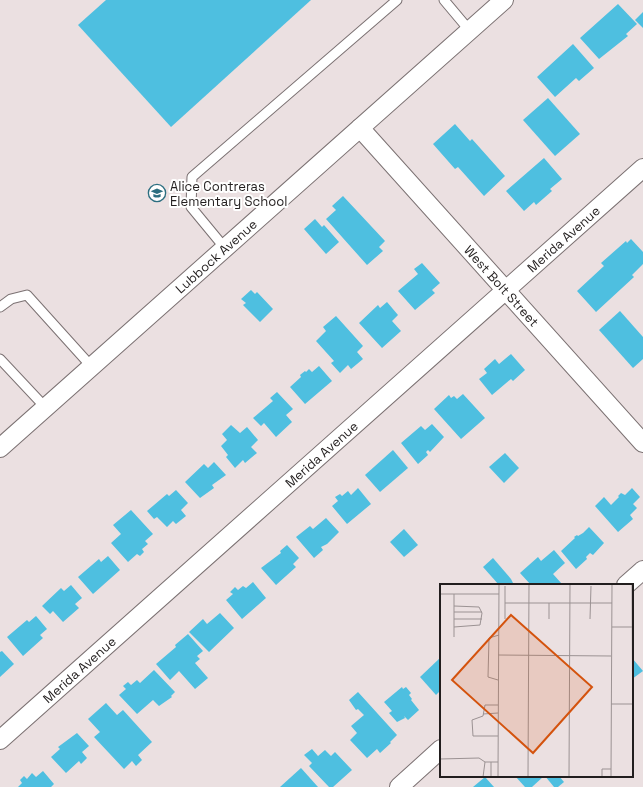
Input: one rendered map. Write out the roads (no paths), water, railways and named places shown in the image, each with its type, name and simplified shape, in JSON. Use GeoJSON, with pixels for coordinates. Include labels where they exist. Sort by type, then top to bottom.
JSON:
{"type":"FeatureCollection","features":[{"type":"Feature","properties":{"kind":"street","name":"Lubbock Avenue"},"geometry":{"type":"LineString","coordinates":[[0,448],[224,247],[504,0]]}},
{"type":"Feature","properties":{"kind":"street","name":"West Bolt Street"},"geometry":{"type":"LineString","coordinates":[[360,128],[643,443]]}},
{"type":"Feature","properties":{"kind":"street","name":"Merida Avenue"},"geometry":{"type":"LineString","coordinates":[[0,740],[643,168]]}},
{"type":"Feature","properties":{"kind":"street"},"geometry":{"type":"LineString","coordinates":[[627,584],[643,570]]}},
{"type":"Feature","properties":{"kind":"street"},"geometry":{"type":"LineString","coordinates":[[399,787],[440,750]]}},
{"type":"Feature","properties":{"kind":"lane"},"geometry":{"type":"LineString","coordinates":[[224,247],[190,207],[192,177],[397,0]]}},
{"type":"Feature","properties":{"kind":"lane"},"geometry":{"type":"LineString","coordinates":[[444,0],[470,31]]}},
{"type":"Feature","properties":{"kind":"lane"},"geometry":{"type":"LineString","coordinates":[[0,307],[11,299],[27,295],[91,366]]}},
{"type":"Feature","properties":{"kind":"lane"},"geometry":{"type":"LineString","coordinates":[[0,359],[45,408]]}},
{"type":"Feature","properties":{"kind":"place","name":"Alice Contreras Elementary School"},"geometry":{"type":"Point","coordinates":[157,193]}}]}
